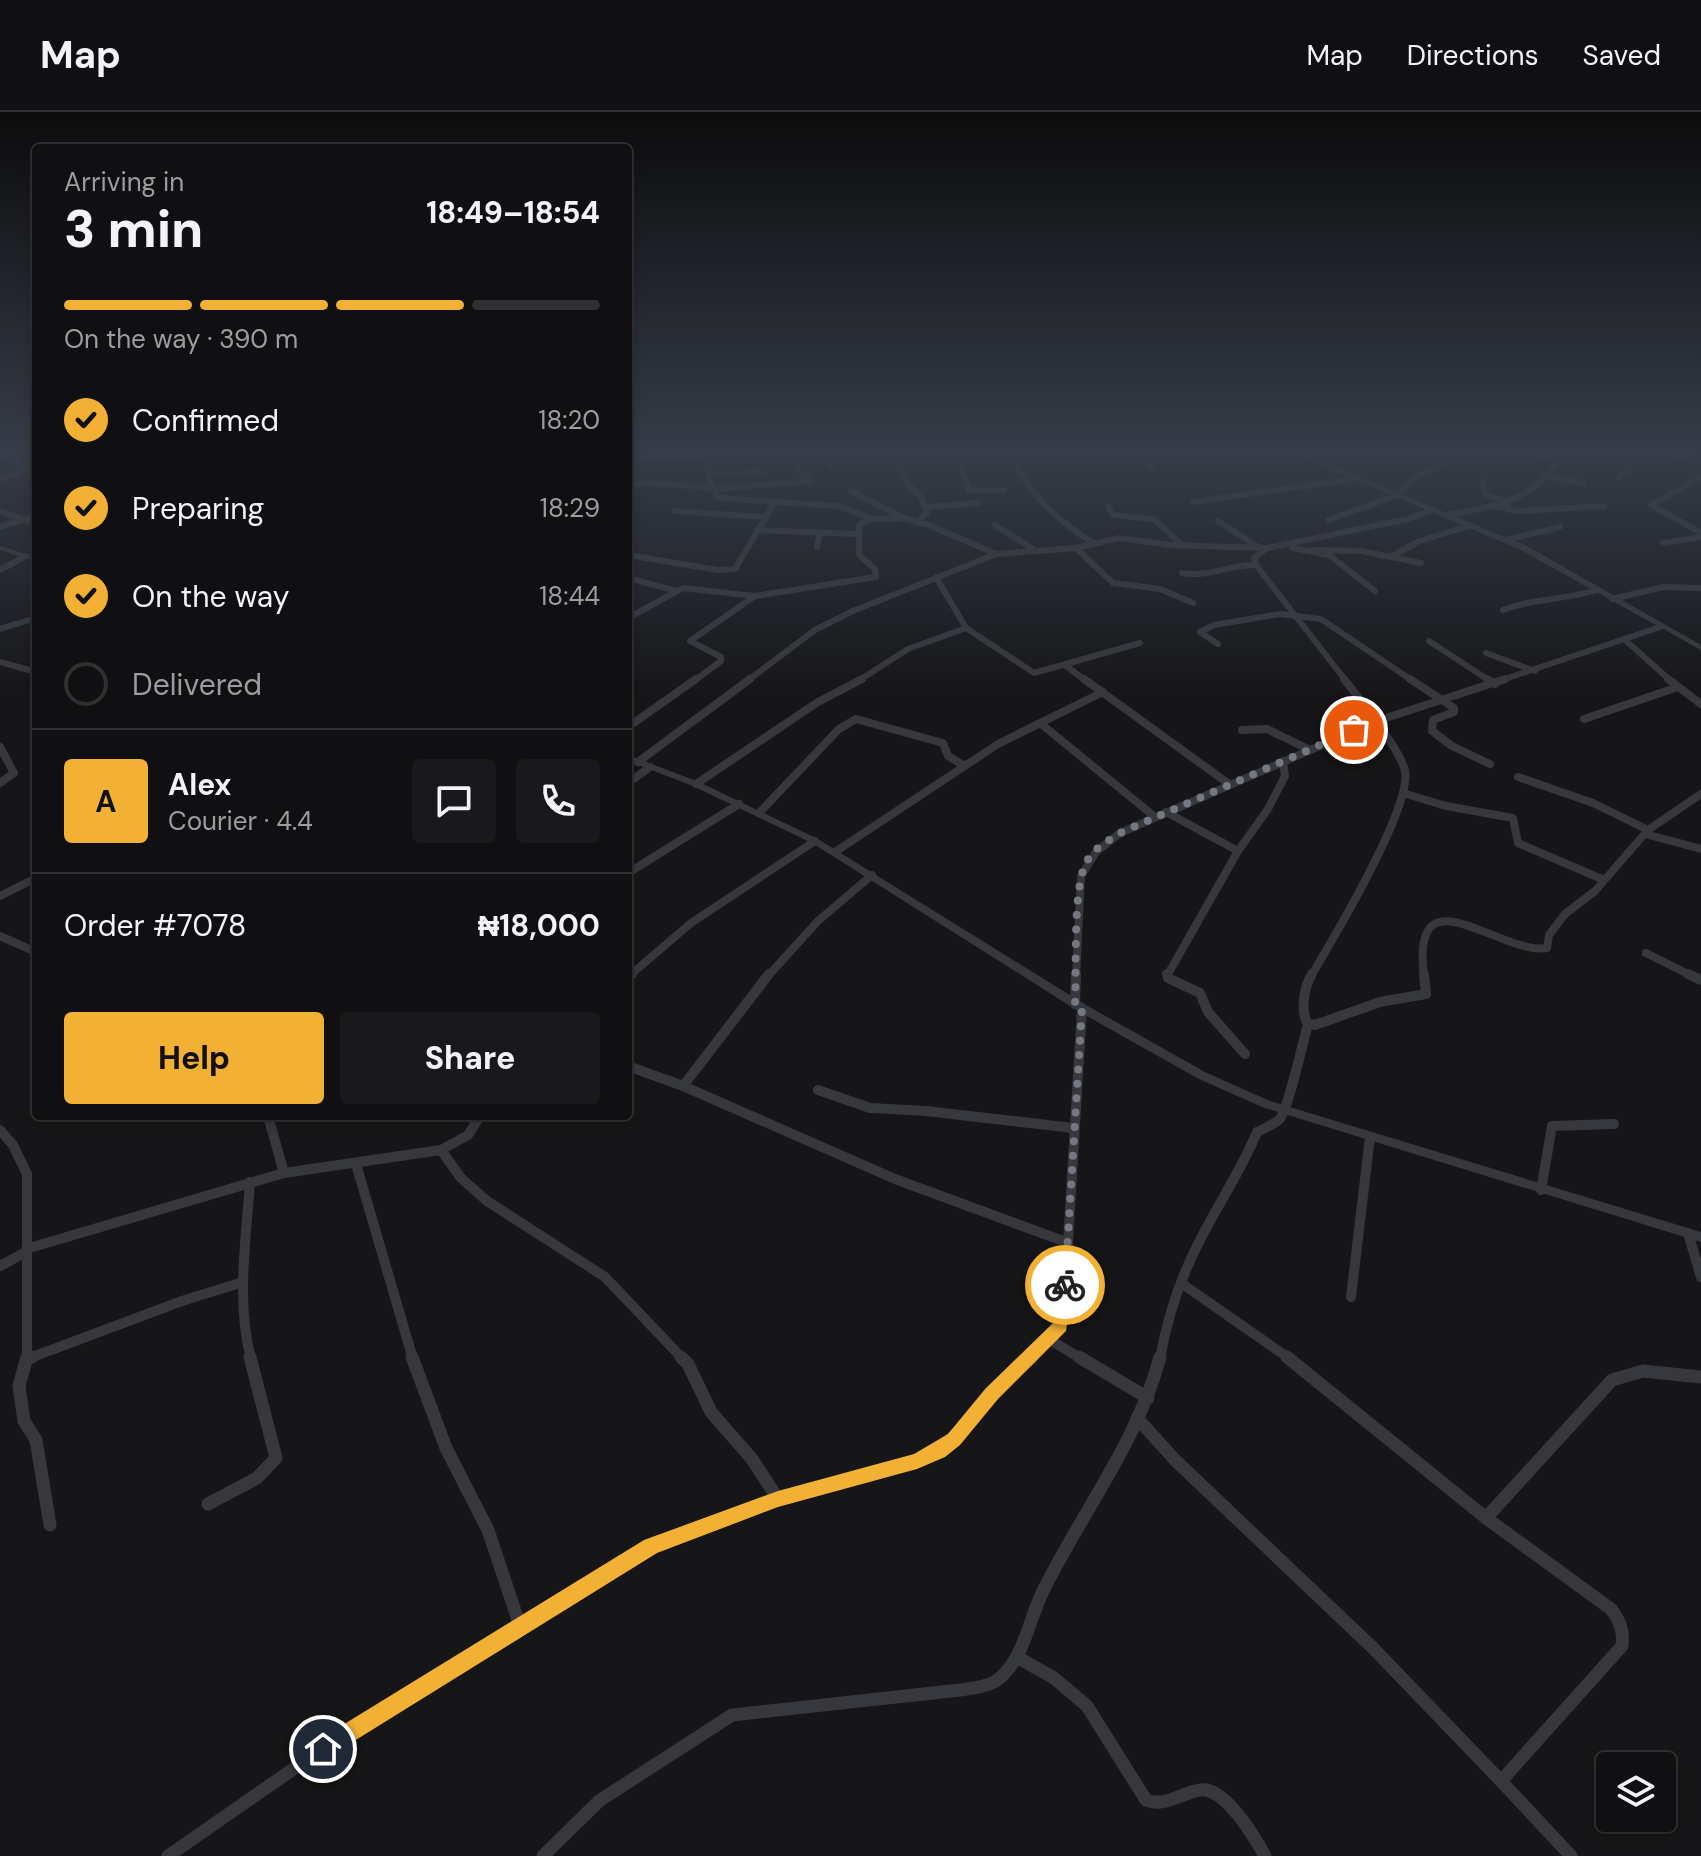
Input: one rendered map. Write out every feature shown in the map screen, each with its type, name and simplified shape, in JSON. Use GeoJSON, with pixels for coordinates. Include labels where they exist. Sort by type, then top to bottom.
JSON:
{"type":"FeatureCollection","features":[{"type":"Feature","properties":{"kind":"street"},"geometry":{"type":"LineString","coordinates":[[632,556],[718,570],[735,569],[755,533]]}},
{"type":"Feature","properties":{"kind":"street"},"geometry":{"type":"LineString","coordinates":[[817,547],[820,533]]}},
{"type":"Feature","properties":{"kind":"street"},"geometry":{"type":"LineString","coordinates":[[632,616],[677,591],[693,588],[755,596],[876,577],[875,569],[859,555],[857,534],[834,533]]}},
{"type":"Feature","properties":{"kind":"street"},"geometry":{"type":"LineString","coordinates":[[947,533],[996,554]]}},
{"type":"Feature","properties":{"kind":"street"},"geometry":{"type":"LineString","coordinates":[[1008,533],[1036,551]]}},
{"type":"Feature","properties":{"kind":"street"},"geometry":{"type":"LineString","coordinates":[[1076,533],[1094,543]]}},
{"type":"Feature","properties":{"kind":"street"},"geometry":{"type":"LineString","coordinates":[[1169,533],[1183,546]]}},
{"type":"Feature","properties":{"kind":"street"},"geometry":{"type":"LineString","coordinates":[[1237,533],[1258,547]]}},
{"type":"Feature","properties":{"kind":"street"},"geometry":{"type":"LineString","coordinates":[[633,760],[815,630],[996,554],[1076,548],[1119,538],[1183,546],[1267,548],[1341,533]]}},
{"type":"Feature","properties":{"kind":"street"},"geometry":{"type":"LineString","coordinates":[[1390,557],[1424,537],[1449,533]]}},
{"type":"Feature","properties":{"kind":"street"},"geometry":{"type":"LineString","coordinates":[[1491,533],[1701,648]]}},
{"type":"Feature","properties":{"kind":"street"},"geometry":{"type":"LineString","coordinates":[[1506,540],[1533,533]]}},
{"type":"Feature","properties":{"kind":"street"},"geometry":{"type":"LineString","coordinates":[[1663,543],[1701,535]]}},
{"type":"Feature","properties":{"kind":"street"},"geometry":{"type":"LineString","coordinates":[[1283,546],[1361,551],[1421,563]]}},
{"type":"Feature","properties":{"kind":"street"},"geometry":{"type":"LineString","coordinates":[[0,548],[32,558]]}},
{"type":"Feature","properties":{"kind":"street"},"geometry":{"type":"LineString","coordinates":[[1076,548],[1113,583],[1160,589],[1193,603]]}},
{"type":"Feature","properties":{"kind":"street"},"geometry":{"type":"LineString","coordinates":[[543,1856],[599,1801],[732,1715],[982,1687],[999,1679],[1017,1657],[1042,1593],[1148,1398],[1160,1359],[1166,1324],[1199,1242],[1243,1167],[1257,1132],[1278,1121],[1286,1110],[1288,1092],[1308,1024],[1304,1017],[1306,983],[1345,921],[1361,883],[1380,851],[1403,793],[1405,770],[1377,721],[1256,565],[1254,558],[1267,548]]}},
{"type":"Feature","properties":{"kind":"street"},"geometry":{"type":"LineString","coordinates":[[1313,550],[1329,555],[1375,591]]}},
{"type":"Feature","properties":{"kind":"street"},"geometry":{"type":"LineString","coordinates":[[0,570],[32,552]]}},
{"type":"Feature","properties":{"kind":"street"},"geometry":{"type":"LineString","coordinates":[[632,564],[641,558]]}},
{"type":"Feature","properties":{"kind":"street"},"geometry":{"type":"LineString","coordinates":[[1182,573],[1205,576],[1241,565],[1256,565]]}},
{"type":"Feature","properties":{"kind":"street"},"geometry":{"type":"LineString","coordinates":[[936,577],[966,628],[1028,671],[1040,672],[1140,643]]}},
{"type":"Feature","properties":{"kind":"street"},"geometry":{"type":"LineString","coordinates":[[632,579],[677,591]]}},
{"type":"Feature","properties":{"kind":"street"},"geometry":{"type":"LineString","coordinates":[[1612,599],[1663,587],[1701,588]]}},
{"type":"Feature","properties":{"kind":"street"},"geometry":{"type":"LineString","coordinates":[[1503,610],[1518,604],[1576,597],[1597,590]]}},
{"type":"Feature","properties":{"kind":"street"},"geometry":{"type":"LineString","coordinates":[[632,724],[721,661],[721,657],[690,641],[755,596]]}},
{"type":"Feature","properties":{"kind":"street"},"geometry":{"type":"LineString","coordinates":[[1218,644],[1200,632],[1226,623],[1292,614],[1321,619],[1442,699],[1455,711],[1433,720],[1432,731],[1452,746],[1490,764]]}},
{"type":"Feature","properties":{"kind":"street"},"geometry":{"type":"LineString","coordinates":[[0,629],[32,619]]}},
{"type":"Feature","properties":{"kind":"street"},"geometry":{"type":"LineString","coordinates":[[168,1856],[348,1731],[650,1546],[778,1499],[917,1461],[939,1451],[954,1439],[1018,1367],[1050,1340],[1061,1326],[1064,1310],[1078,1006],[1080,889],[1086,862],[1097,848],[1120,833],[1166,812],[1377,721],[1660,627]]}},
{"type":"Feature","properties":{"kind":"street"},"geometry":{"type":"LineString","coordinates":[[696,784],[818,702],[881,668],[908,649],[966,628]]}},
{"type":"Feature","properties":{"kind":"street"},"geometry":{"type":"LineString","coordinates":[[1624,639],[1701,704]]}},
{"type":"Feature","properties":{"kind":"street"},"geometry":{"type":"LineString","coordinates":[[1429,641],[1495,684]]}},
{"type":"Feature","properties":{"kind":"street"},"geometry":{"type":"LineString","coordinates":[[1486,653],[1535,671]]}},
{"type":"Feature","properties":{"kind":"street"},"geometry":{"type":"LineString","coordinates":[[0,662],[32,671]]}},
{"type":"Feature","properties":{"kind":"street"},"geometry":{"type":"LineString","coordinates":[[1065,665],[1229,784]]}},
{"type":"Feature","properties":{"kind":"street"},"geometry":{"type":"LineString","coordinates":[[1584,719],[1678,687]]}},
{"type":"Feature","properties":{"kind":"street"},"geometry":{"type":"LineString","coordinates":[[835,852],[963,765],[1064,707],[1103,692]]}},
{"type":"Feature","properties":{"kind":"street"},"geometry":{"type":"LineString","coordinates":[[759,813],[839,729],[856,719],[943,743],[950,758],[963,765]]}},
{"type":"Feature","properties":{"kind":"street"},"geometry":{"type":"LineString","coordinates":[[1040,723],[1155,817]]}},
{"type":"Feature","properties":{"kind":"street"},"geometry":{"type":"LineString","coordinates":[[1242,730],[1267,729],[1308,749]]}},
{"type":"Feature","properties":{"kind":"street"},"geometry":{"type":"LineString","coordinates":[[0,747],[14,773],[0,783]]}},
{"type":"Feature","properties":{"kind":"street"},"geometry":{"type":"LineString","coordinates":[[633,760],[696,784],[835,852],[1078,1006],[1201,1075],[1286,1110],[1701,1237]]}},
{"type":"Feature","properties":{"kind":"street"},"geometry":{"type":"LineString","coordinates":[[1245,1054],[1208,1012],[1200,993],[1177,984],[1167,974],[1238,851],[1268,809],[1282,782],[1285,770],[1283,761]]}},
{"type":"Feature","properties":{"kind":"street"},"geometry":{"type":"LineString","coordinates":[[632,780],[650,767]]}},
{"type":"Feature","properties":{"kind":"street"},"geometry":{"type":"LineString","coordinates":[[1518,777],[1593,803],[1646,832],[1701,849]]}},
{"type":"Feature","properties":{"kind":"street"},"geometry":{"type":"LineString","coordinates":[[1403,793],[1446,806],[1513,818],[1518,843],[1604,880]]}},
{"type":"Feature","properties":{"kind":"street"},"geometry":{"type":"LineString","coordinates":[[1308,1024],[1315,1025],[1380,1002],[1426,994],[1422,947],[1427,929],[1435,923],[1460,920],[1528,951],[1540,952],[1547,948],[1549,935],[1565,914],[1595,891],[1646,832],[1701,794]]}},
{"type":"Feature","properties":{"kind":"street"},"geometry":{"type":"LineString","coordinates":[[632,871],[739,804]]}},
{"type":"Feature","properties":{"kind":"street"},"geometry":{"type":"LineString","coordinates":[[1166,812],[1238,851]]}},
{"type":"Feature","properties":{"kind":"street"},"geometry":{"type":"LineString","coordinates":[[632,974],[691,923],[815,841]]}},
{"type":"Feature","properties":{"kind":"street"},"geometry":{"type":"LineString","coordinates":[[683,1086],[793,947],[829,909],[872,875]]}},
{"type":"Feature","properties":{"kind":"street"},"geometry":{"type":"LineString","coordinates":[[0,896],[32,880]]}},
{"type":"Feature","properties":{"kind":"street"},"geometry":{"type":"LineString","coordinates":[[0,936],[32,950]]}},
{"type":"Feature","properties":{"kind":"street"},"geometry":{"type":"LineString","coordinates":[[1646,953],[1701,980]]}},
{"type":"Feature","properties":{"kind":"street"},"geometry":{"type":"LineString","coordinates":[[632,1067],[683,1086],[895,1179],[1066,1242]]}},
{"type":"Feature","properties":{"kind":"street"},"geometry":{"type":"LineString","coordinates":[[818,1090],[870,1108],[926,1111],[1073,1128]]}},
{"type":"Feature","properties":{"kind":"street"},"geometry":{"type":"LineString","coordinates":[[269,1120],[284,1173]]}},
{"type":"Feature","properties":{"kind":"street"},"geometry":{"type":"LineString","coordinates":[[0,1266],[26,1250],[284,1173],[441,1150],[468,1135],[477,1120]]}},
{"type":"Feature","properties":{"kind":"street"},"geometry":{"type":"LineString","coordinates":[[1541,1190],[1552,1126],[1614,1124]]}},
{"type":"Feature","properties":{"kind":"street"},"geometry":{"type":"LineString","coordinates":[[0,1130],[13,1145],[27,1174],[27,1359],[20,1377],[20,1398],[24,1421],[36,1440],[50,1525]]}},
{"type":"Feature","properties":{"kind":"street"},"geometry":{"type":"LineString","coordinates":[[1351,1297],[1370,1137]]}},
{"type":"Feature","properties":{"kind":"street"},"geometry":{"type":"LineString","coordinates":[[441,1150],[461,1178],[487,1201],[605,1277],[688,1364],[711,1412],[752,1459],[778,1499]]}},
{"type":"Feature","properties":{"kind":"street"},"geometry":{"type":"LineString","coordinates":[[356,1164],[398,1300],[418,1378],[446,1448],[488,1530],[520,1626]]}},
{"type":"Feature","properties":{"kind":"street"},"geometry":{"type":"LineString","coordinates":[[208,1504],[265,1473],[274,1466],[276,1458],[246,1340],[243,1282],[250,1182]]}},
{"type":"Feature","properties":{"kind":"street"},"geometry":{"type":"LineString","coordinates":[[1688,1233],[1701,1277]]}},
{"type":"Feature","properties":{"kind":"street"},"geometry":{"type":"LineString","coordinates":[[27,1359],[182,1301],[243,1282]]}},
{"type":"Feature","properties":{"kind":"street"},"geometry":{"type":"LineString","coordinates":[[1181,1283],[1310,1373],[1486,1518],[1611,1609],[1623,1626],[1622,1646],[1501,1781]]}},
{"type":"Feature","properties":{"kind":"street"},"geometry":{"type":"LineString","coordinates":[[1050,1340],[1148,1398]]}},
{"type":"Feature","properties":{"kind":"street"},"geometry":{"type":"LineString","coordinates":[[1486,1518],[1612,1380],[1643,1371],[1701,1377]]}},
{"type":"Feature","properties":{"kind":"street"},"geometry":{"type":"LineString","coordinates":[[1137,1418],[1175,1460],[1373,1648],[1571,1856]]}},
{"type":"Feature","properties":{"kind":"street"},"geometry":{"type":"LineString","coordinates":[[1017,1657],[1041,1668],[1085,1704],[1102,1725],[1146,1800],[1156,1804],[1203,1789],[1215,1792],[1250,1828],[1265,1856]]}},
{"type":"Feature","properties":{"kind":"way so far"},"geometry":{"type":"LineString","coordinates":[[1065,1285],[1082,1008],[1075,1004],[1079,901],[1081,876],[1086,862],[1097,848],[1120,833],[1354,730]]}},
{"type":"Feature","properties":{"kind":"route"},"geometry":{"type":"LineString","coordinates":[[323,1749],[426,1682],[650,1546],[778,1499],[917,1461],[939,1451],[1061,1326],[1065,1285]]}}]}
